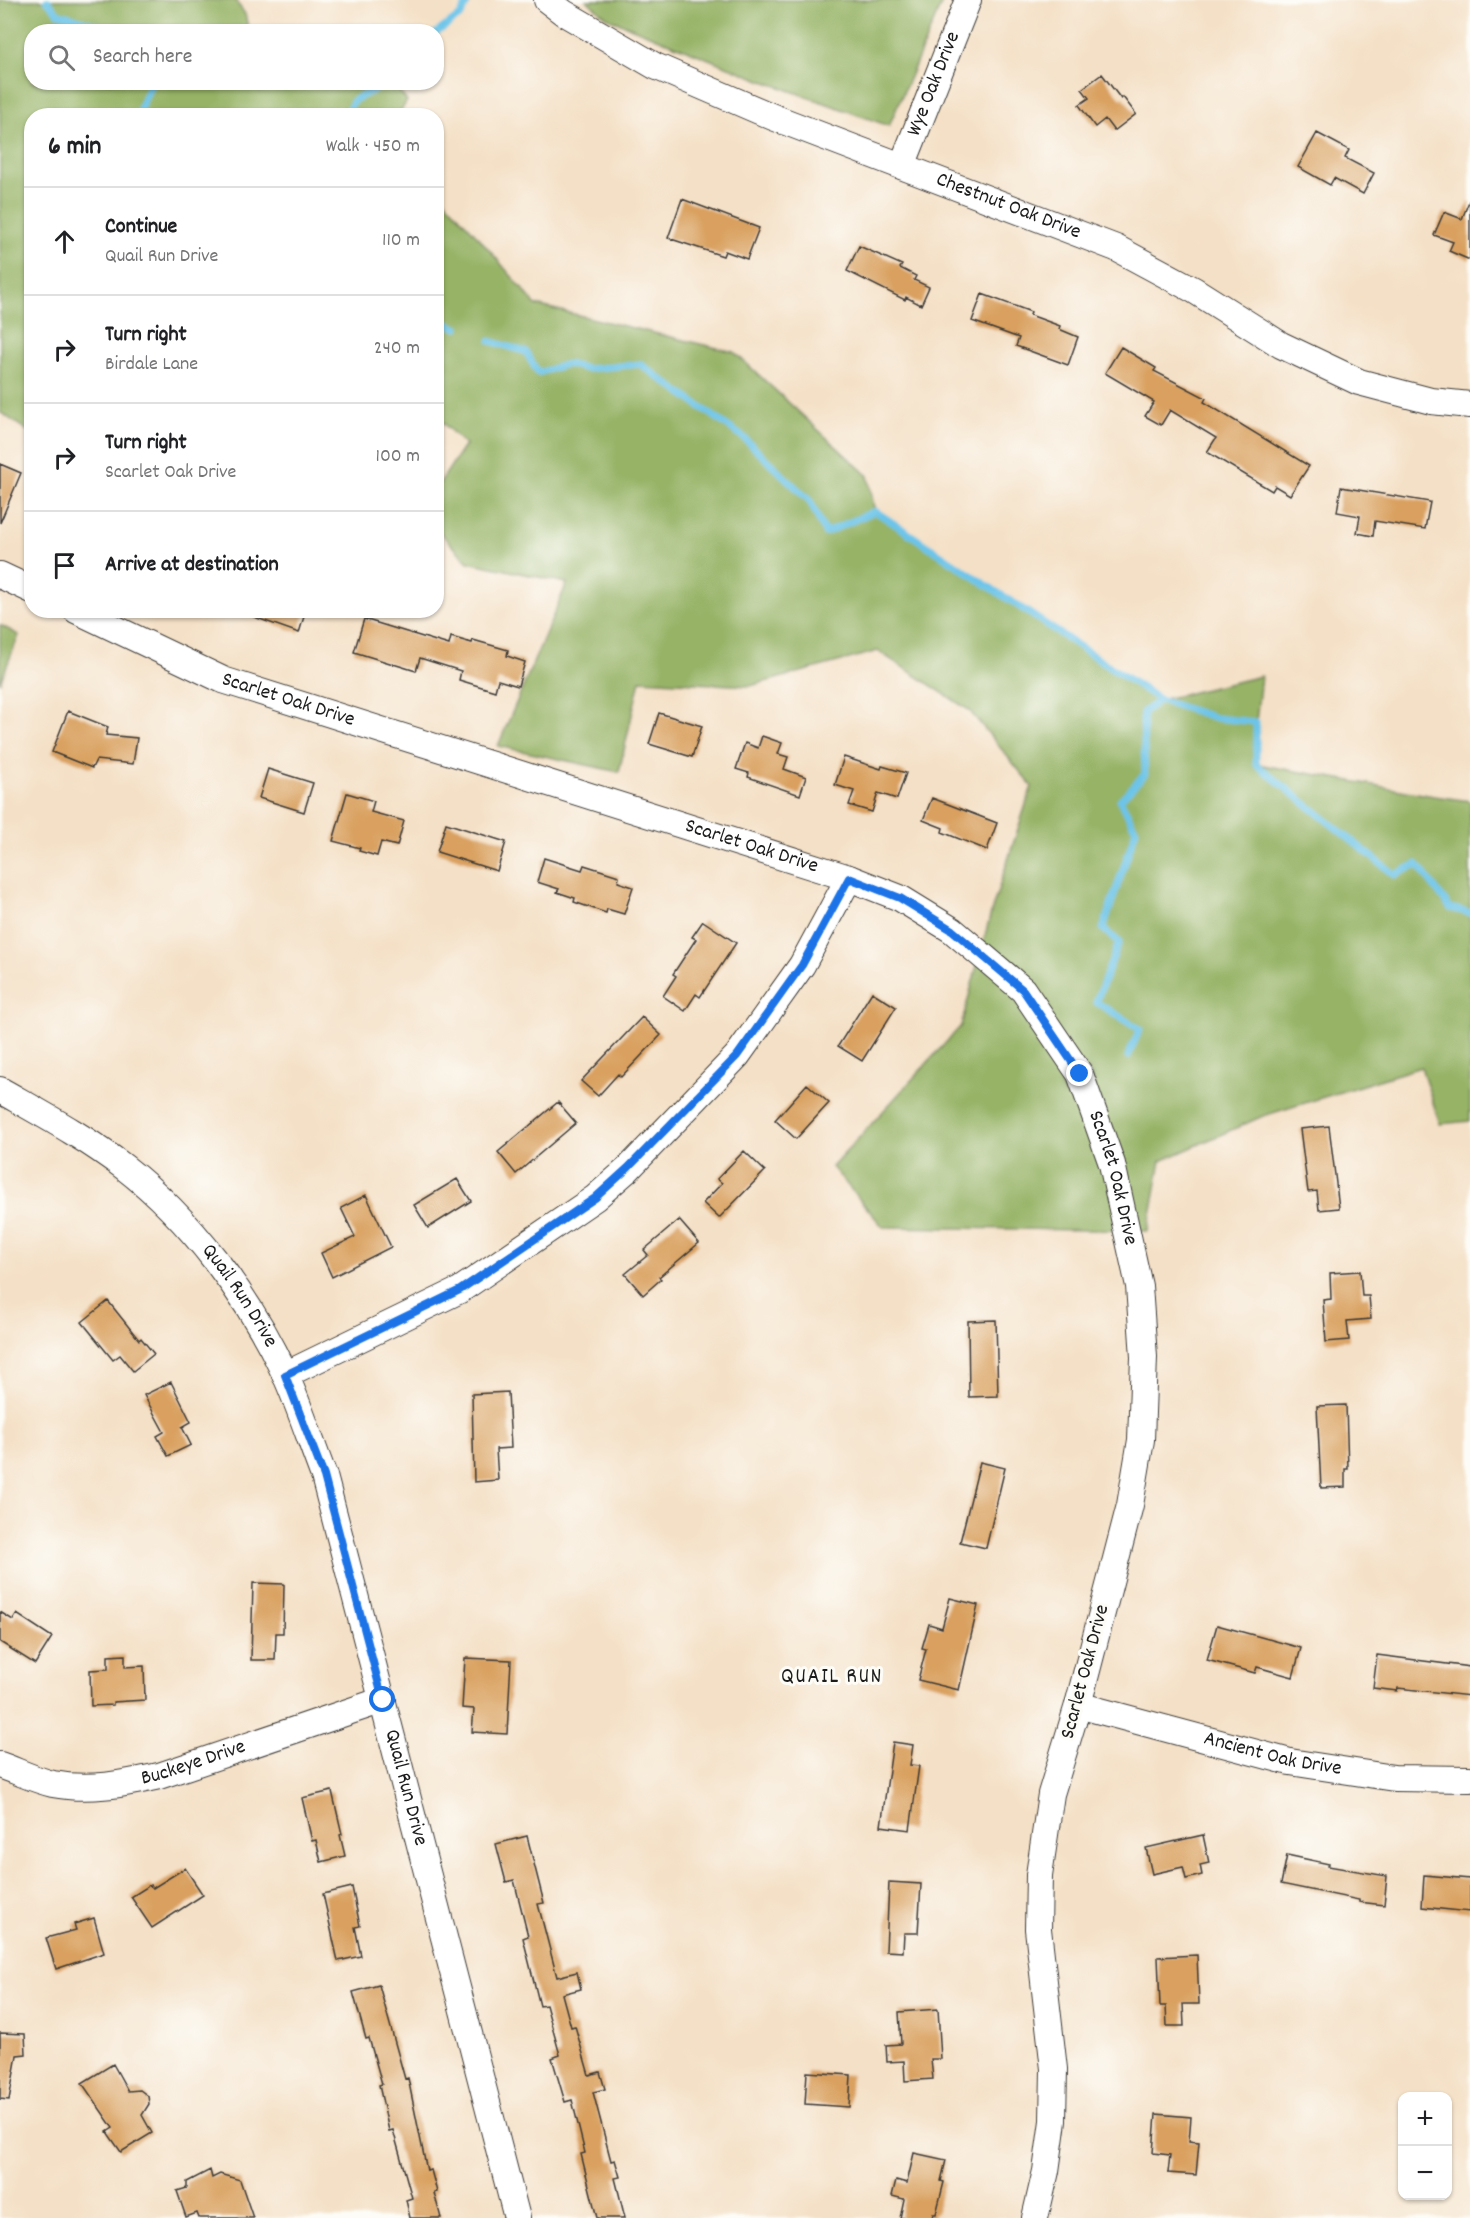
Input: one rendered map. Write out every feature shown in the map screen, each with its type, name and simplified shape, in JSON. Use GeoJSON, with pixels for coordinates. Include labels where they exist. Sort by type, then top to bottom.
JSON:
{"type":"FeatureCollection","features":[{"type":"Feature","properties":{"kind":"street","name":"Chestnut Oak Drive"},"geometry":{"type":"LineString","coordinates":[[547,0],[564,13],[655,66],[773,117],[1116,248],[1194,290],[1281,345],[1359,382],[1431,401],[1470,405]]}},
{"type":"Feature","properties":{"kind":"street","name":"Wye Oak Drive"},"geometry":{"type":"LineString","coordinates":[[902,166],[968,0]]}},
{"type":"Feature","properties":{"kind":"street"},"geometry":{"type":"LineString","coordinates":[[0,575],[24,586]]}},
{"type":"Feature","properties":{"kind":"street","name":"Scarlet Oak Drive"},"geometry":{"type":"LineString","coordinates":[[93,618],[223,680],[849,878],[900,898],[952,930],[1023,990],[1080,1074],[1112,1164],[1139,1286],[1143,1357],[1141,1440],[1130,1505],[1078,1705],[1051,1794],[1039,1875],[1038,1929],[1054,2069],[1053,2121],[1046,2171],[1035,2218]]}},
{"type":"Feature","properties":{"kind":"street"},"geometry":{"type":"LineString","coordinates":[[285,1375],[460,1290],[595,1198],[628,1168],[737,1056],[802,965],[849,878]]}},
{"type":"Feature","properties":{"kind":"street","name":"Quail Run Drive"},"geometry":{"type":"LineString","coordinates":[[0,1090],[80,1135],[125,1167],[165,1202],[223,1270],[254,1316],[285,1375],[324,1476],[517,2218]]}},
{"type":"Feature","properties":{"kind":"street","name":"Buckeye Drive"},"geometry":{"type":"LineString","coordinates":[[0,1765],[52,1783],[86,1787],[122,1785],[159,1776],[383,1700]]}},
{"type":"Feature","properties":{"kind":"street","name":"Ancient Oak Drive"},"geometry":{"type":"LineString","coordinates":[[1078,1705],[1290,1762],[1394,1778],[1470,1779]]}},
{"type":"Feature","properties":{"kind":"green space"},"geometry":{"type":"Polygon","coordinates":[[[0,0],[235,0],[245,14],[247,24],[24,24],[24,90],[398,90],[407,101],[403,108],[24,108],[24,428],[0,412],[0,0]]]}},
{"type":"Feature","properties":{"kind":"green space"},"geometry":{"type":"Polygon","coordinates":[[[586,0],[943,0],[889,126],[763,81],[608,18],[586,0]]]}},
{"type":"Feature","properties":{"kind":"green space"},"geometry":{"type":"Polygon","coordinates":[[[444,200],[536,305],[734,352],[868,476],[875,512],[1160,700],[1261,676],[1256,722],[1257,764],[1470,801],[1470,1121],[1440,1124],[1421,1067],[1263,1116],[1161,1161],[1148,1231],[883,1227],[832,1167],[961,1026],[992,909],[1032,786],[969,710],[878,651],[750,686],[640,680],[619,772],[498,746],[567,583],[468,562],[444,536],[444,476],[465,445],[444,424],[444,200]]]}},
{"type":"Feature","properties":{"kind":"green space"},"geometry":{"type":"Polygon","coordinates":[[[0,625],[19,635],[0,683],[0,625]]]}},
{"type":"Feature","properties":{"kind":"building"},"geometry":{"type":"Polygon","coordinates":[[[1102,74],[1136,114],[1114,131],[1105,119],[1095,127],[1079,105],[1089,98],[1082,89],[1102,74]]]}},
{"type":"Feature","properties":{"kind":"building"},"geometry":{"type":"Polygon","coordinates":[[[1317,133],[1349,150],[1345,158],[1374,173],[1363,194],[1334,178],[1330,185],[1298,167],[1317,133]]]}},
{"type":"Feature","properties":{"kind":"building"},"geometry":{"type":"Polygon","coordinates":[[[682,199],[759,228],[747,259],[725,251],[723,256],[668,238],[682,199]]]}},
{"type":"Feature","properties":{"kind":"building"},"geometry":{"type":"Polygon","coordinates":[[[1469,201],[1470,260],[1449,251],[1453,242],[1434,235],[1444,212],[1462,219],[1469,201]]]}},
{"type":"Feature","properties":{"kind":"building"},"geometry":{"type":"Polygon","coordinates":[[[859,246],[902,265],[900,268],[916,276],[914,280],[929,287],[921,305],[906,297],[905,300],[847,271],[859,246]]]}},
{"type":"Feature","properties":{"kind":"building"},"geometry":{"type":"Polygon","coordinates":[[[982,294],[1031,312],[1030,315],[1060,326],[1059,329],[1078,337],[1068,365],[1016,346],[1019,338],[972,321],[982,294]]]}},
{"type":"Feature","properties":{"kind":"building"},"geometry":{"type":"Polygon","coordinates":[[[1121,347],[1156,368],[1154,371],[1206,398],[1204,402],[1309,466],[1290,495],[1275,486],[1272,491],[1207,452],[1216,438],[1170,410],[1161,425],[1145,416],[1154,402],[1105,373],[1121,347]]]}},
{"type":"Feature","properties":{"kind":"building"},"geometry":{"type":"Polygon","coordinates":[[[0,464],[21,473],[0,523],[0,464]]]}},
{"type":"Feature","properties":{"kind":"building"},"geometry":{"type":"Polygon","coordinates":[[[1341,487],[1430,502],[1425,529],[1375,521],[1373,536],[1357,533],[1360,516],[1337,512],[1341,487]]]}},
{"type":"Feature","properties":{"kind":"building"},"geometry":{"type":"Polygon","coordinates":[[[257,618],[304,618],[299,633],[257,618]]]}},
{"type":"Feature","properties":{"kind":"building"},"geometry":{"type":"Polygon","coordinates":[[[364,619],[449,645],[451,637],[472,643],[473,640],[508,650],[507,656],[525,662],[518,686],[498,680],[495,691],[459,680],[461,671],[420,658],[416,671],[354,652],[364,619]]]}},
{"type":"Feature","properties":{"kind":"building"},"geometry":{"type":"Polygon","coordinates":[[[68,711],[108,727],[106,735],[137,738],[133,764],[96,760],[92,768],[52,752],[68,711]]]}},
{"type":"Feature","properties":{"kind":"building"},"geometry":{"type":"Polygon","coordinates":[[[659,713],[702,726],[692,757],[649,744],[659,713]]]}},
{"type":"Feature","properties":{"kind":"building"},"geometry":{"type":"Polygon","coordinates":[[[762,736],[782,743],[778,754],[788,757],[784,769],[806,777],[800,795],[748,777],[749,773],[736,769],[745,743],[758,748],[762,736]]]}},
{"type":"Feature","properties":{"kind":"building"},"geometry":{"type":"Polygon","coordinates":[[[844,757],[881,769],[882,766],[906,773],[897,799],[878,793],[872,812],[849,805],[854,791],[835,785],[844,757]]]}},
{"type":"Feature","properties":{"kind":"building"},"geometry":{"type":"Polygon","coordinates":[[[268,769],[313,783],[304,812],[259,798],[268,769]]]}},
{"type":"Feature","properties":{"kind":"building"},"geometry":{"type":"Polygon","coordinates":[[[347,793],[374,801],[371,812],[404,821],[397,846],[381,842],[377,856],[359,851],[360,848],[333,841],[347,793]]]}},
{"type":"Feature","properties":{"kind":"building"},"geometry":{"type":"Polygon","coordinates":[[[932,798],[997,823],[987,850],[942,832],[943,828],[923,820],[932,798]]]}},
{"type":"Feature","properties":{"kind":"building"},"geometry":{"type":"Polygon","coordinates":[[[446,823],[506,842],[497,871],[437,852],[446,823]]]}},
{"type":"Feature","properties":{"kind":"building"},"geometry":{"type":"Polygon","coordinates":[[[544,858],[582,870],[584,865],[619,876],[618,882],[633,887],[624,914],[607,909],[606,913],[574,902],[575,898],[557,892],[559,889],[537,882],[544,858]]]}},
{"type":"Feature","properties":{"kind":"building"},"geometry":{"type":"Polygon","coordinates":[[[703,921],[736,943],[700,997],[696,994],[685,1011],[663,996],[676,976],[673,974],[696,939],[692,937],[703,921]]]}},
{"type":"Feature","properties":{"kind":"building"},"geometry":{"type":"Polygon","coordinates":[[[872,992],[896,1007],[862,1061],[838,1046],[872,992]]]}},
{"type":"Feature","properties":{"kind":"building"},"geometry":{"type":"Polygon","coordinates":[[[642,1017],[661,1035],[621,1077],[618,1074],[598,1096],[581,1081],[642,1017]]]}},
{"type":"Feature","properties":{"kind":"building"},"geometry":{"type":"Polygon","coordinates":[[[807,1084],[829,1103],[796,1139],[775,1120],[807,1084]]]}},
{"type":"Feature","properties":{"kind":"building"},"geometry":{"type":"Polygon","coordinates":[[[558,1102],[576,1123],[516,1174],[498,1152],[558,1102]]]}},
{"type":"Feature","properties":{"kind":"building"},"geometry":{"type":"Polygon","coordinates":[[[1329,1126],[1339,1208],[1319,1210],[1317,1191],[1308,1192],[1300,1129],[1329,1126]]]}},
{"type":"Feature","properties":{"kind":"building"},"geometry":{"type":"Polygon","coordinates":[[[744,1151],[765,1171],[719,1218],[703,1203],[722,1183],[717,1179],[744,1151]]]}},
{"type":"Feature","properties":{"kind":"building"},"geometry":{"type":"Polygon","coordinates":[[[457,1179],[471,1201],[428,1228],[414,1205],[457,1179]]]}},
{"type":"Feature","properties":{"kind":"building"},"geometry":{"type":"Polygon","coordinates":[[[366,1195],[391,1247],[332,1277],[321,1253],[355,1237],[341,1208],[366,1195]]]}},
{"type":"Feature","properties":{"kind":"building"},"geometry":{"type":"Polygon","coordinates":[[[679,1220],[699,1243],[659,1277],[661,1279],[643,1295],[625,1274],[648,1255],[644,1250],[679,1220]]]}},
{"type":"Feature","properties":{"kind":"building"},"geometry":{"type":"Polygon","coordinates":[[[1360,1271],[1362,1296],[1369,1296],[1371,1319],[1347,1321],[1349,1340],[1326,1342],[1323,1300],[1331,1299],[1330,1273],[1360,1271]]]}},
{"type":"Feature","properties":{"kind":"building"},"geometry":{"type":"Polygon","coordinates":[[[108,1301],[139,1340],[141,1338],[154,1354],[133,1371],[120,1355],[113,1360],[82,1322],[108,1301]]]}},
{"type":"Feature","properties":{"kind":"building"},"geometry":{"type":"Polygon","coordinates":[[[996,1320],[998,1396],[969,1397],[968,1321],[996,1320]]]}},
{"type":"Feature","properties":{"kind":"building"},"geometry":{"type":"Polygon","coordinates":[[[171,1382],[191,1422],[182,1427],[191,1445],[168,1456],[157,1436],[164,1432],[144,1395],[171,1382]]]}},
{"type":"Feature","properties":{"kind":"building"},"geometry":{"type":"Polygon","coordinates":[[[508,1392],[511,1448],[496,1449],[498,1480],[474,1482],[472,1394],[508,1392]]]}},
{"type":"Feature","properties":{"kind":"building"},"geometry":{"type":"Polygon","coordinates":[[[1346,1405],[1348,1469],[1345,1469],[1345,1487],[1321,1488],[1317,1406],[1346,1405]]]}},
{"type":"Feature","properties":{"kind":"building"},"geometry":{"type":"Polygon","coordinates":[[[980,1462],[1005,1468],[986,1548],[960,1542],[980,1462]]]}},
{"type":"Feature","properties":{"kind":"building"},"geometry":{"type":"Polygon","coordinates":[[[253,1583],[284,1584],[283,1633],[276,1633],[275,1660],[251,1660],[253,1583]]]}},
{"type":"Feature","properties":{"kind":"building"},"geometry":{"type":"Polygon","coordinates":[[[950,1598],[978,1605],[959,1690],[918,1680],[926,1649],[922,1648],[929,1624],[942,1628],[950,1598]]]}},
{"type":"Feature","properties":{"kind":"building"},"geometry":{"type":"Polygon","coordinates":[[[0,1612],[13,1620],[17,1614],[52,1637],[35,1664],[0,1642],[0,1612]]]}},
{"type":"Feature","properties":{"kind":"building"},"geometry":{"type":"Polygon","coordinates":[[[1217,1625],[1301,1648],[1293,1677],[1257,1667],[1255,1673],[1207,1660],[1217,1625]]]}},
{"type":"Feature","properties":{"kind":"building"},"geometry":{"type":"Polygon","coordinates":[[[125,1655],[125,1667],[144,1666],[145,1700],[91,1706],[90,1670],[108,1669],[108,1656],[125,1655]]]}},
{"type":"Feature","properties":{"kind":"building"},"geometry":{"type":"Polygon","coordinates":[[[1377,1655],[1470,1667],[1470,1696],[1398,1688],[1397,1691],[1373,1688],[1377,1655]]]}},
{"type":"Feature","properties":{"kind":"building"},"geometry":{"type":"Polygon","coordinates":[[[465,1658],[511,1660],[507,1734],[472,1732],[474,1709],[462,1708],[465,1658]]]}},
{"type":"Feature","properties":{"kind":"building"},"geometry":{"type":"Polygon","coordinates":[[[893,1742],[913,1745],[910,1765],[919,1766],[910,1830],[881,1826],[893,1742]]]}},
{"type":"Feature","properties":{"kind":"building"},"geometry":{"type":"Polygon","coordinates":[[[332,1791],[345,1856],[321,1862],[316,1840],[312,1841],[302,1798],[332,1791]]]}},
{"type":"Feature","properties":{"kind":"building"},"geometry":{"type":"Polygon","coordinates":[[[1203,1835],[1209,1863],[1200,1865],[1202,1875],[1186,1879],[1183,1867],[1152,1874],[1146,1848],[1203,1835]]]}},
{"type":"Feature","properties":{"kind":"building"},"geometry":{"type":"Polygon","coordinates":[[[527,1836],[544,1903],[538,1904],[557,1977],[577,1972],[581,1989],[562,1994],[571,2027],[575,2026],[589,2075],[600,2072],[605,2089],[593,2092],[611,2161],[615,2160],[620,2177],[615,2178],[625,2218],[597,2218],[581,2154],[585,2153],[572,2100],[565,2102],[552,2058],[560,2055],[546,2005],[540,2006],[523,1938],[528,1936],[514,1880],[506,1882],[496,1844],[527,1836]]]}},
{"type":"Feature","properties":{"kind":"building"},"geometry":{"type":"Polygon","coordinates":[[[1287,1855],[1329,1864],[1328,1866],[1387,1876],[1384,1905],[1359,1902],[1359,1900],[1281,1884],[1287,1855]]]}},
{"type":"Feature","properties":{"kind":"building"},"geometry":{"type":"Polygon","coordinates":[[[185,1868],[203,1895],[152,1928],[131,1897],[150,1885],[153,1888],[185,1868]]]}},
{"type":"Feature","properties":{"kind":"building"},"geometry":{"type":"Polygon","coordinates":[[[1424,1875],[1470,1879],[1470,1912],[1422,1907],[1424,1875]]]}},
{"type":"Feature","properties":{"kind":"building"},"geometry":{"type":"Polygon","coordinates":[[[889,1882],[921,1884],[918,1933],[904,1933],[903,1952],[886,1951],[889,1882]]]}},
{"type":"Feature","properties":{"kind":"building"},"geometry":{"type":"Polygon","coordinates":[[[352,1887],[360,1926],[355,1927],[361,1956],[338,1961],[323,1894],[352,1887]]]}},
{"type":"Feature","properties":{"kind":"building"},"geometry":{"type":"Polygon","coordinates":[[[94,1918],[104,1953],[56,1969],[46,1938],[76,1930],[74,1924],[94,1918]]]}},
{"type":"Feature","properties":{"kind":"building"},"geometry":{"type":"Polygon","coordinates":[[[1197,1955],[1199,2004],[1183,2004],[1184,2026],[1167,2026],[1166,2006],[1160,2006],[1158,1957],[1197,1955]]]}},
{"type":"Feature","properties":{"kind":"building"},"geometry":{"type":"Polygon","coordinates":[[[379,1985],[405,2079],[408,2078],[427,2171],[431,2170],[441,2218],[410,2218],[406,2200],[412,2198],[393,2130],[389,2131],[379,2085],[382,2084],[353,1992],[379,1985]]]}},
{"type":"Feature","properties":{"kind":"building"},"geometry":{"type":"Polygon","coordinates":[[[938,2009],[941,2059],[931,2059],[933,2079],[905,2081],[904,2061],[887,2062],[886,2045],[901,2044],[899,2012],[938,2009]]]}},
{"type":"Feature","properties":{"kind":"building"},"geometry":{"type":"Polygon","coordinates":[[[0,2033],[25,2034],[26,2054],[17,2055],[9,2100],[0,2099],[0,2033]]]}},
{"type":"Feature","properties":{"kind":"building"},"geometry":{"type":"Polygon","coordinates":[[[113,2064],[128,2091],[140,2090],[148,2096],[149,2104],[142,2115],[152,2133],[121,2152],[107,2132],[113,2128],[82,2083],[113,2064]]]}},
{"type":"Feature","properties":{"kind":"building"},"geometry":{"type":"Polygon","coordinates":[[[807,2072],[851,2075],[849,2107],[805,2104],[807,2072]]]}},
{"type":"Feature","properties":{"kind":"building"},"geometry":{"type":"Polygon","coordinates":[[[1156,2114],[1191,2117],[1189,2141],[1199,2142],[1196,2175],[1168,2173],[1170,2155],[1153,2153],[1156,2114]]]}},
{"type":"Feature","properties":{"kind":"building"},"geometry":{"type":"Polygon","coordinates":[[[914,2153],[946,2160],[941,2181],[944,2182],[936,2214],[933,2214],[932,2218],[900,2218],[904,2199],[892,2196],[896,2180],[907,2183],[914,2153]]]}},
{"type":"Feature","properties":{"kind":"building"},"geometry":{"type":"Polygon","coordinates":[[[210,2170],[212,2178],[220,2174],[240,2180],[253,2218],[199,2218],[197,2213],[186,2217],[177,2191],[187,2188],[187,2182],[210,2170]]]}},
{"type":"Feature","properties":{"kind":"waterway"},"geometry":{"type":"LineString","coordinates":[[47,0],[58,13],[94,24]]}},
{"type":"Feature","properties":{"kind":"waterway"},"geometry":{"type":"LineString","coordinates":[[444,27],[461,15],[469,0]]}},
{"type":"Feature","properties":{"kind":"waterway"},"geometry":{"type":"LineString","coordinates":[[141,108],[148,90]]}},
{"type":"Feature","properties":{"kind":"waterway"},"geometry":{"type":"LineString","coordinates":[[350,108],[354,100],[374,90]]}},
{"type":"Feature","properties":{"kind":"waterway"},"geometry":{"type":"LineString","coordinates":[[444,322],[457,328]]}},
{"type":"Feature","properties":{"kind":"waterway"},"geometry":{"type":"LineString","coordinates":[[490,341],[526,352],[538,373],[567,364],[587,369],[640,364],[743,437],[810,501],[825,533],[875,511],[1160,700],[1216,718],[1256,722],[1256,764],[1395,875],[1417,864],[1450,908],[1470,913]]}},
{"type":"Feature","properties":{"kind":"waterway"},"geometry":{"type":"LineString","coordinates":[[1128,1056],[1140,1029],[1096,1002],[1119,942],[1103,929],[1136,830],[1120,800],[1145,774],[1143,712],[1160,700]]}},
{"type":"Feature","properties":{"kind":"district","name":"QUAIL RUN"},"geometry":{"type":"Point","coordinates":[832,1677]}},
{"type":"Feature","properties":{"kind":"route"},"geometry":{"type":"LineString","coordinates":[[383,1700],[324,1476],[285,1375],[460,1290],[595,1198],[628,1168],[737,1056],[802,965],[849,878],[900,898],[952,930],[1023,990],[1080,1074]]}}]}
